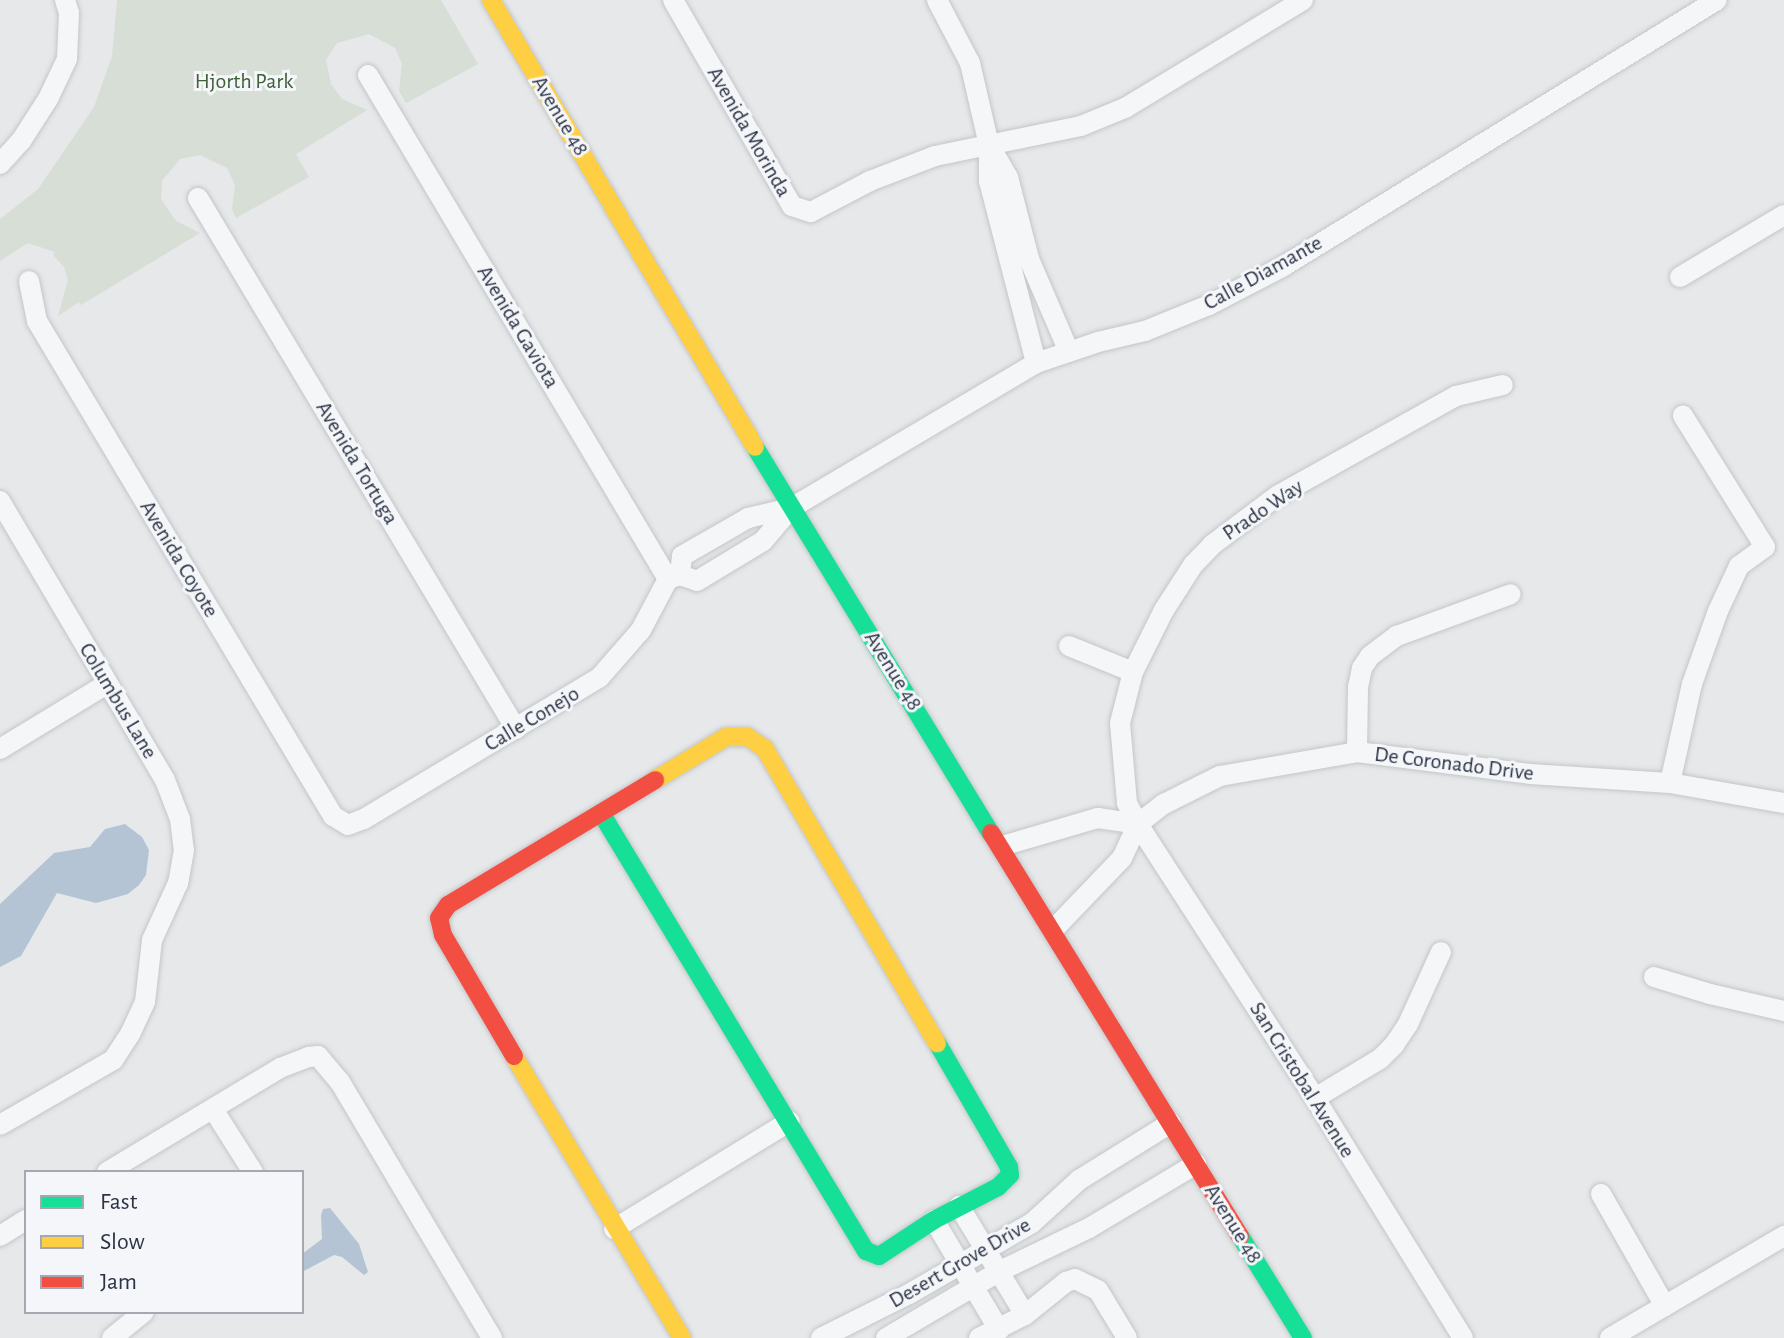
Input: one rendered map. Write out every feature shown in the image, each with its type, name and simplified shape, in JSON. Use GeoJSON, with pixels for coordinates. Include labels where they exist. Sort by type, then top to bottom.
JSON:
{"type":"FeatureCollection","features":[{"type":"Feature","properties":{"kind":"street"},"geometry":{"type":"LineString","coordinates":[[0,164],[28,131],[67,59],[69,13],[65,0]]}},
{"type":"Feature","properties":{"kind":"street","name":"Avenue 48"},"geometry":{"type":"LineString","coordinates":[[491,0],[791,508],[1054,929],[1303,1338]]}},
{"type":"Feature","properties":{"kind":"street","name":"Avenida Morinda"},"geometry":{"type":"LineString","coordinates":[[673,0],[792,206],[811,212],[870,181],[935,156],[1081,126],[1125,108],[1303,0]]}},
{"type":"Feature","properties":{"kind":"street"},"geometry":{"type":"LineString","coordinates":[[937,0],[970,63],[989,145],[989,181],[1036,363]]}},
{"type":"Feature","properties":{"kind":"street","name":"Calle Diamante"},"geometry":{"type":"LineString","coordinates":[[791,508],[1036,363],[1145,331],[1209,305],[1282,267],[1717,0]]}},
{"type":"Feature","properties":{"kind":"street","name":"Avenida Gaviota"},"geometry":{"type":"LineString","coordinates":[[368,75],[674,577]]}},
{"type":"Feature","properties":{"kind":"street"},"geometry":{"type":"LineString","coordinates":[[989,145],[1008,177],[1037,277],[1069,352]]}},
{"type":"Feature","properties":{"kind":"street","name":"Avenida Tortuga"},"geometry":{"type":"LineString","coordinates":[[198,198],[516,729]]}},
{"type":"Feature","properties":{"kind":"street"},"geometry":{"type":"LineString","coordinates":[[1680,277],[1784,215]]}},
{"type":"Feature","properties":{"kind":"street"},"geometry":{"type":"LineString","coordinates":[[1014,284],[1037,277]]}},
{"type":"Feature","properties":{"kind":"street","name":"Avenida Coyote"},"geometry":{"type":"LineString","coordinates":[[29,281],[37,321],[333,816],[348,825]]}},
{"type":"Feature","properties":{"kind":"street","name":"Prado Way"},"geometry":{"type":"LineString","coordinates":[[1138,824],[1127,803],[1120,723],[1133,672],[1180,583],[1235,525],[1277,496],[1456,396],[1503,385]]}},
{"type":"Feature","properties":{"kind":"street"},"geometry":{"type":"LineString","coordinates":[[1670,783],[1692,684],[1718,611],[1739,566],[1765,547],[1683,416]]}},
{"type":"Feature","properties":{"kind":"street","name":"Columbus Lane"},"geometry":{"type":"LineString","coordinates":[[0,501],[165,780],[180,819],[184,850],[178,883],[162,912],[152,940],[145,1002],[113,1060],[0,1125]]}},
{"type":"Feature","properties":{"kind":"street"},"geometry":{"type":"LineString","coordinates":[[674,577],[697,581],[763,541],[791,508]]}},
{"type":"Feature","properties":{"kind":"street","name":"Calle Conejo"},"geometry":{"type":"LineString","coordinates":[[348,825],[364,819],[600,677],[641,630],[674,577],[682,556],[748,518],[791,508]]}},
{"type":"Feature","properties":{"kind":"street"},"geometry":{"type":"LineString","coordinates":[[1357,752],[1358,687],[1362,668],[1370,656],[1397,636],[1511,594]]}},
{"type":"Feature","properties":{"kind":"street"},"geometry":{"type":"LineString","coordinates":[[1069,646],[1133,672]]}},
{"type":"Feature","properties":{"kind":"street"},"geometry":{"type":"LineString","coordinates":[[0,749],[107,684]]}},
{"type":"Feature","properties":{"kind":"street"},"geometry":{"type":"LineString","coordinates":[[601,813],[866,1251],[873,1255],[885,1255],[934,1220],[1006,1181],[1010,1175],[1005,1155],[765,749],[748,737],[726,737],[448,905],[439,918],[443,935],[614,1229],[682,1338]]}},
{"type":"Feature","properties":{"kind":"street","name":"De Coronado Drive"},"geometry":{"type":"LineString","coordinates":[[1054,929],[1122,858],[1138,824],[1164,804],[1220,776],[1357,752],[1530,774],[1670,783],[1784,803]]}},
{"type":"Feature","properties":{"kind":"street"},"geometry":{"type":"LineString","coordinates":[[1002,846],[1098,818],[1138,824]]}},
{"type":"Feature","properties":{"kind":"street","name":"San Cristobal Avenue"},"geometry":{"type":"LineString","coordinates":[[1138,824],[1315,1098],[1463,1338]]}},
{"type":"Feature","properties":{"kind":"street"},"geometry":{"type":"LineString","coordinates":[[1315,1098],[1380,1059],[1394,1045],[1408,1024],[1441,952]]}},
{"type":"Feature","properties":{"kind":"street"},"geometry":{"type":"LineString","coordinates":[[1654,977],[1784,1011]]}},
{"type":"Feature","properties":{"kind":"street"},"geometry":{"type":"LineString","coordinates":[[110,1170],[294,1061],[318,1056],[326,1062],[492,1338]]}},
{"type":"Feature","properties":{"kind":"street"},"geometry":{"type":"LineString","coordinates":[[213,1109],[252,1170]]}},
{"type":"Feature","properties":{"kind":"street"},"geometry":{"type":"LineString","coordinates":[[614,1229],[790,1121]]}},
{"type":"Feature","properties":{"kind":"street","name":"Desert Grove Drive"},"geometry":{"type":"LineString","coordinates":[[821,1338],[1032,1223],[1079,1180],[1171,1123]]}},
{"type":"Feature","properties":{"kind":"street","name":"Desert Grove Drive"},"geometry":{"type":"LineString","coordinates":[[886,1338],[998,1272],[1089,1228],[1196,1164]]}},
{"type":"Feature","properties":{"kind":"street"},"geometry":{"type":"LineString","coordinates":[[1601,1194],[1665,1306]]}},
{"type":"Feature","properties":{"kind":"street"},"geometry":{"type":"LineString","coordinates":[[959,1206],[1025,1315]]}},
{"type":"Feature","properties":{"kind":"street"},"geometry":{"type":"LineString","coordinates":[[934,1220],[999,1330]]}},
{"type":"Feature","properties":{"kind":"street"},"geometry":{"type":"LineString","coordinates":[[0,1236],[24,1221]]}},
{"type":"Feature","properties":{"kind":"street"},"geometry":{"type":"LineString","coordinates":[[1032,1223],[1047,1247]]}},
{"type":"Feature","properties":{"kind":"street"},"geometry":{"type":"LineString","coordinates":[[1610,1338],[1784,1236]]}},
{"type":"Feature","properties":{"kind":"street"},"geometry":{"type":"LineString","coordinates":[[979,1338],[1025,1315],[1066,1282],[1083,1281],[1098,1290],[1127,1338]]}},
{"type":"Feature","properties":{"kind":"street"},"geometry":{"type":"LineString","coordinates":[[112,1338],[142,1314]]}},
{"type":"Feature","properties":{"kind":"green space","name":"Hjorth Park"},"geometry":{"type":"Polygon","coordinates":[[[117,0],[441,0],[478,64],[406,103],[399,91],[402,64],[395,48],[369,34],[337,43],[326,60],[331,84],[342,99],[367,110],[296,154],[309,177],[236,218],[232,209],[235,185],[227,168],[200,155],[180,159],[162,181],[161,199],[176,221],[200,233],[58,316],[68,280],[64,267],[53,255],[55,252],[28,243],[0,261],[0,219],[38,189],[94,107],[112,56],[117,0]]]}},
{"type":"Feature","properties":{"kind":"water"},"geometry":{"type":"Polygon","coordinates":[[[125,824],[142,837],[149,850],[146,875],[139,885],[128,894],[96,903],[57,893],[21,956],[0,967],[0,904],[54,853],[90,847],[105,829],[125,824]]]}},
{"type":"Feature","properties":{"kind":"water"},"geometry":{"type":"Polygon","coordinates":[[[330,1208],[359,1244],[368,1272],[364,1275],[342,1257],[334,1255],[304,1271],[304,1252],[322,1239],[323,1209],[330,1208]]]}},
{"type":"Feature","properties":{"kind":"traffic: fast"},"geometry":{"type":"LineString","coordinates":[[755,447],[991,833]]}},
{"type":"Feature","properties":{"kind":"traffic: fast"},"geometry":{"type":"LineString","coordinates":[[601,813],[866,1251],[879,1256],[934,1220],[998,1187],[1010,1175],[1009,1167],[937,1043]]}},
{"type":"Feature","properties":{"kind":"traffic: fast"},"geometry":{"type":"LineString","coordinates":[[1240,1236],[1303,1338]]}},
{"type":"Feature","properties":{"kind":"traffic: slow"},"geometry":{"type":"LineString","coordinates":[[491,0],[755,447]]}},
{"type":"Feature","properties":{"kind":"traffic: slow"},"geometry":{"type":"LineString","coordinates":[[655,780],[726,737],[748,737],[765,749],[937,1043]]}},
{"type":"Feature","properties":{"kind":"traffic: slow"},"geometry":{"type":"LineString","coordinates":[[514,1056],[682,1338]]}},
{"type":"Feature","properties":{"kind":"traffic: jam"},"geometry":{"type":"LineString","coordinates":[[514,1056],[443,935],[439,918],[448,905],[655,780]]}},
{"type":"Feature","properties":{"kind":"traffic: jam"},"geometry":{"type":"LineString","coordinates":[[991,833],[1240,1236]]}}]}
